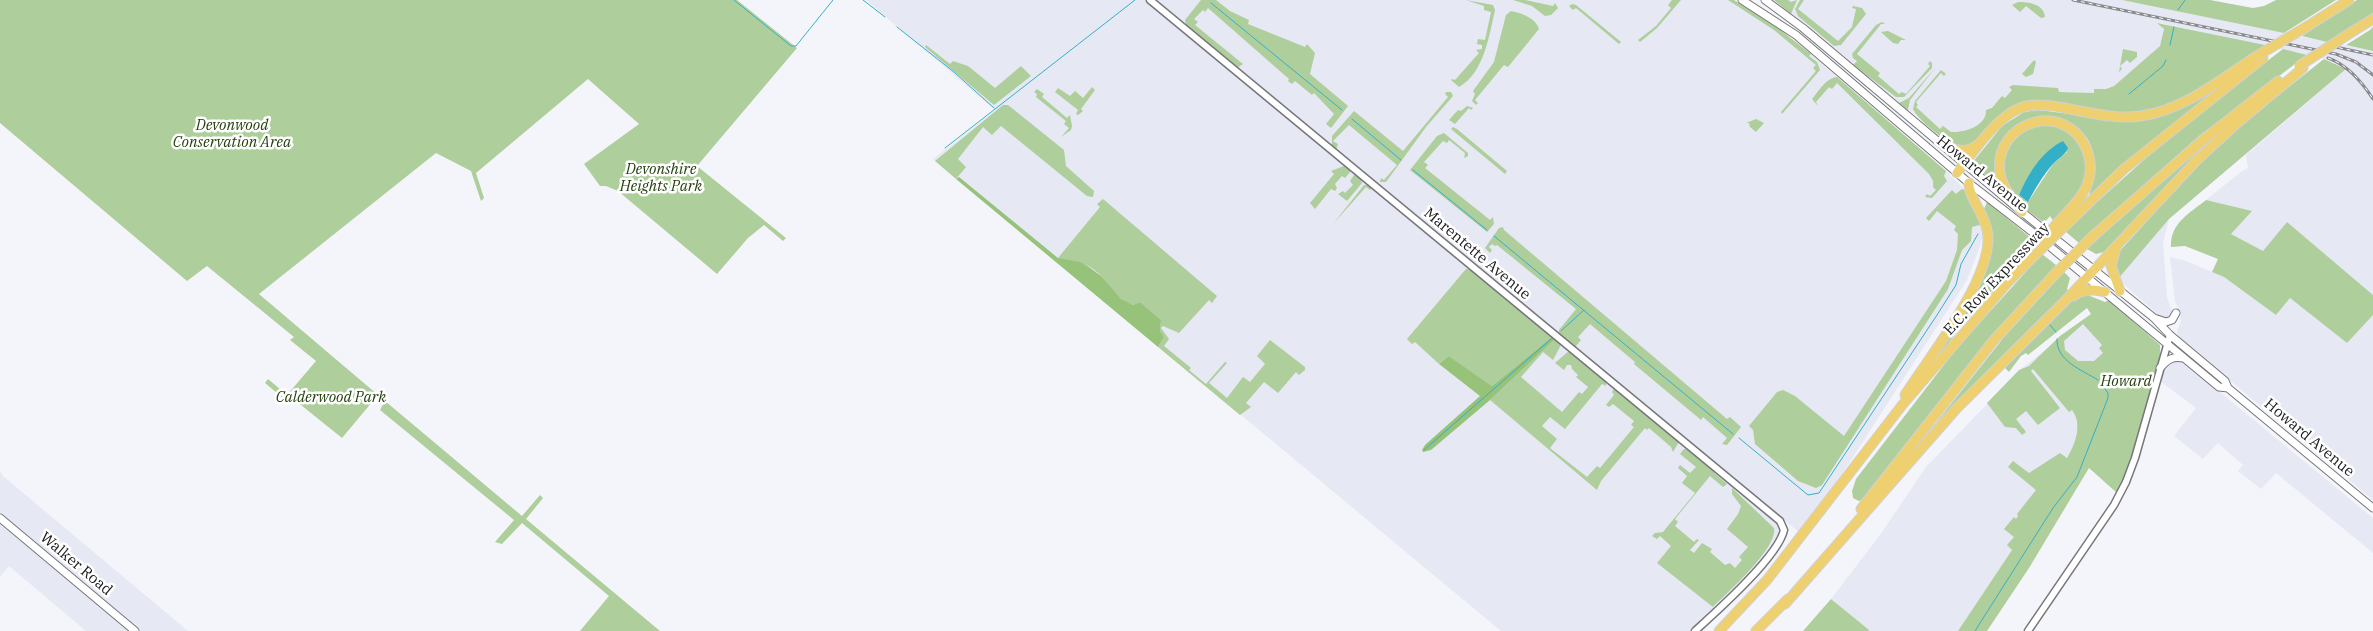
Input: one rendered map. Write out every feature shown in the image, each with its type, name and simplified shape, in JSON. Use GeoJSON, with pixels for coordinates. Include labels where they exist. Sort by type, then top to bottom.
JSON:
{"type":"FeatureCollection","features":[{"type":"Feature","properties":{"kind":"highway"},"geometry":{"type":"LineString","coordinates":[[1957,173],[1999,121],[2011,112],[2028,106],[2052,107],[2122,118],[2157,113],[2197,95],[2349,0]]}},
{"type":"Feature","properties":{"kind":"highway"},"geometry":{"type":"LineString","coordinates":[[1785,604],[1994,340],[2092,237],[2204,139],[2322,52],[2373,19]]}},
{"type":"Feature","properties":{"kind":"highway","name":"E.C. Row Expressway"},"geometry":{"type":"LineString","coordinates":[[1719,631],[1767,580],[1903,404],[2009,281],[2065,220],[2259,58]]}},
{"type":"Feature","properties":{"kind":"highway"},"geometry":{"type":"LineString","coordinates":[[1756,631],[1785,604],[1957,408],[2095,270],[2197,160],[2301,67]]}},
{"type":"Feature","properties":{"kind":"highway"},"geometry":{"type":"LineString","coordinates":[[2022,212],[2002,180],[2000,165],[2006,144],[2017,131],[2035,121],[2053,121],[2062,123],[2080,137],[2090,159],[2088,184],[2065,220]]}},
{"type":"Feature","properties":{"kind":"highway"},"geometry":{"type":"LineString","coordinates":[[1944,146],[1965,151],[1972,149],[1990,133]]}},
{"type":"Feature","properties":{"kind":"highway"},"geometry":{"type":"LineString","coordinates":[[1866,452],[1975,288],[1984,266],[1988,241],[1987,228],[1982,214],[1968,189],[1969,183]]}},
{"type":"Feature","properties":{"kind":"highway"},"geometry":{"type":"LineString","coordinates":[[2116,248],[2112,266],[2120,291]]}},
{"type":"Feature","properties":{"kind":"highway"},"geometry":{"type":"LineString","coordinates":[[2063,303],[2080,292],[2092,289],[2105,292]]}},
{"type":"Feature","properties":{"kind":"main road","name":"Howard Avenue"},"geometry":{"type":"LineString","coordinates":[[1742,0],[1796,35],[1969,183],[2087,277],[2219,387],[2228,388]]}},
{"type":"Feature","properties":{"kind":"main road","name":"Howard Avenue"},"geometry":{"type":"LineString","coordinates":[[1764,0],[1803,28],[2022,212],[2154,318],[2170,335],[2225,381],[2228,388],[2373,508]]}},
{"type":"Feature","properties":{"kind":"main road"},"geometry":{"type":"LineString","coordinates":[[2154,318],[2166,322],[2172,320],[2176,313]]}},
{"type":"Feature","properties":{"kind":"main road"},"geometry":{"type":"LineString","coordinates":[[2160,368],[2167,360],[2175,356],[2185,359]]}},
{"type":"Feature","properties":{"kind":"main road","name":"Walker Road"},"geometry":{"type":"LineString","coordinates":[[0,518],[135,631]]}},
{"type":"Feature","properties":{"kind":"street","name":"Marentette Avenue"},"geometry":{"type":"LineString","coordinates":[[1150,0],[1777,517],[1784,530],[1774,549],[1744,584],[1695,631]]}},
{"type":"Feature","properties":{"kind":"street"},"geometry":{"type":"LineString","coordinates":[[2028,631],[2114,505],[2126,482],[2135,458],[2166,343],[2170,335]]}},
{"type":"Feature","properties":{"kind":"shaded area"},"geometry":{"type":"Polygon","coordinates":[[[866,0],[1146,0],[1777,522],[1781,529],[1779,539],[1752,573],[1723,604],[1692,631],[1501,631],[933,159],[995,110],[866,0]]]}},
{"type":"Feature","properties":{"kind":"shaded area"},"geometry":{"type":"Polygon","coordinates":[[[1155,0],[1734,0],[1801,46],[1949,174],[1968,193],[1985,233],[1967,280],[1859,448],[1820,507],[1800,533],[1155,0]]]}},
{"type":"Feature","properties":{"kind":"shaded area"},"geometry":{"type":"Polygon","coordinates":[[[1774,0],[2122,0],[2373,51],[2373,295],[2287,222],[2264,252],[2231,234],[2251,211],[2206,200],[2248,168],[2246,155],[2346,69],[2326,59],[2160,23],[2164,29],[2160,46],[2114,86],[2106,89],[2094,89],[2094,93],[2059,92],[2020,104],[1995,121],[1949,145],[1923,120],[1774,0]]]}},
{"type":"Feature","properties":{"kind":"shaded area"},"geometry":{"type":"Polygon","coordinates":[[[2169,219],[2163,243],[2167,297],[2172,311],[2171,316],[2165,318],[2159,316],[2118,279],[2169,219]]]}},
{"type":"Feature","properties":{"kind":"shaded area"},"geometry":{"type":"Polygon","coordinates":[[[2170,257],[2186,261],[2224,277],[2276,315],[2290,298],[2346,342],[2373,315],[2373,500],[2179,338],[2177,331],[2181,321],[2180,312],[2175,301],[2170,257]]]}},
{"type":"Feature","properties":{"kind":"shaded area"},"geometry":{"type":"Polygon","coordinates":[[[2091,314],[2119,355],[2075,414],[2078,427],[2074,445],[2012,550],[1958,631],[1868,631],[1831,599],[1880,535],[1926,467],[2022,368],[2091,314]]]}},
{"type":"Feature","properties":{"kind":"shaded area"},"geometry":{"type":"Polygon","coordinates":[[[2169,360],[2182,361],[2373,518],[2373,553],[2276,473],[2261,489],[2238,471],[2243,465],[2218,443],[2203,459],[2174,436],[2196,408],[2160,381],[2169,360]]]}},
{"type":"Feature","properties":{"kind":"shaded area"},"geometry":{"type":"Polygon","coordinates":[[[0,471],[3,476],[188,631],[86,631],[9,566],[0,577],[0,471]]]}},
{"type":"Feature","properties":{"kind":"green space","name":"Devonwood Conservation Area"},"geometry":{"type":"Polygon","coordinates":[[[0,0],[737,0],[797,48],[697,166],[786,238],[783,241],[764,225],[748,238],[717,274],[618,191],[606,186],[600,186],[584,164],[639,124],[588,79],[476,173],[484,198],[481,201],[471,171],[436,153],[259,294],[378,395],[342,438],[296,401],[283,398],[265,383],[268,379],[287,395],[316,361],[290,340],[294,337],[207,266],[187,281],[0,123],[0,0]]]}},
{"type":"Feature","properties":{"kind":"green space"},"geometry":{"type":"Polygon","coordinates":[[[1201,0],[1216,0],[1230,11],[1249,20],[1248,24],[1305,47],[1307,44],[1315,53],[1310,74],[1348,106],[1331,128],[1326,124],[1334,114],[1314,93],[1312,95],[1295,81],[1292,84],[1288,81],[1289,79],[1208,8],[1205,12],[1203,10],[1194,19],[1198,22],[1195,25],[1243,64],[1237,68],[1186,26],[1185,20],[1201,0]]]}},
{"type":"Feature","properties":{"kind":"green space"},"geometry":{"type":"Polygon","coordinates":[[[1466,0],[1493,5],[1495,10],[1488,42],[1480,63],[1467,81],[1459,87],[1451,80],[1455,80],[1479,53],[1476,50],[1482,49],[1482,45],[1477,44],[1478,39],[1485,40],[1491,12],[1484,10],[1484,6],[1466,0]]]}},
{"type":"Feature","properties":{"kind":"green space"},"geometry":{"type":"Polygon","coordinates":[[[1513,0],[1525,0],[1553,6],[1555,3],[1558,8],[1551,15],[1545,16],[1532,6],[1513,0]]]}},
{"type":"Feature","properties":{"kind":"green space"},"geometry":{"type":"Polygon","coordinates":[[[1672,0],[1681,0],[1657,28],[1640,42],[1638,40],[1656,26],[1671,8],[1668,5],[1672,0]]]}},
{"type":"Feature","properties":{"kind":"green space"},"geometry":{"type":"Polygon","coordinates":[[[1728,0],[1734,0],[1773,24],[1811,54],[1809,56],[1817,62],[1820,70],[1782,114],[1781,112],[1816,71],[1813,68],[1816,65],[1774,30],[1728,0]]]}},
{"type":"Feature","properties":{"kind":"green space"},"geometry":{"type":"Polygon","coordinates":[[[1774,0],[1788,0],[1791,2],[1797,0],[1791,14],[1774,0]]]}},
{"type":"Feature","properties":{"kind":"green space"},"geometry":{"type":"Polygon","coordinates":[[[1800,0],[1804,0],[1798,9],[1838,41],[1852,27],[1856,9],[1852,8],[1853,6],[1862,8],[1866,14],[1841,45],[1834,46],[1798,16],[1795,9],[1800,0]]]}},
{"type":"Feature","properties":{"kind":"green space"},"geometry":{"type":"Polygon","coordinates":[[[2122,0],[2210,0],[2253,8],[2264,6],[2276,0],[2336,0],[2284,33],[2122,0]]]}},
{"type":"Feature","properties":{"kind":"green space"},"geometry":{"type":"Polygon","coordinates":[[[2357,0],[2373,0],[2373,13],[2327,42],[2302,36],[2357,0]]]}},
{"type":"Feature","properties":{"kind":"green space"},"geometry":{"type":"Polygon","coordinates":[[[2018,2],[2031,3],[2039,7],[2042,9],[2045,17],[2041,18],[2026,6],[2020,12],[2012,5],[2018,2]]]}},
{"type":"Feature","properties":{"kind":"green space"},"geometry":{"type":"Polygon","coordinates":[[[1572,4],[1576,5],[1621,42],[1619,44],[1576,8],[1573,10],[1569,6],[1572,4]]]}},
{"type":"Feature","properties":{"kind":"green space"},"geometry":{"type":"Polygon","coordinates":[[[1511,11],[1531,19],[1539,29],[1508,67],[1504,65],[1475,100],[1478,103],[1476,105],[1472,101],[1475,94],[1473,91],[1494,62],[1506,15],[1511,11]]]}},
{"type":"Feature","properties":{"kind":"green space"},"geometry":{"type":"Polygon","coordinates":[[[1882,22],[1885,24],[1881,24],[1857,54],[1880,73],[1878,76],[1899,94],[1902,92],[1906,94],[1930,66],[1928,64],[1930,61],[1932,63],[1932,68],[1904,97],[1896,97],[1853,65],[1857,61],[1853,58],[1852,54],[1876,25],[1882,22]]]}},
{"type":"Feature","properties":{"kind":"green space"},"geometry":{"type":"Polygon","coordinates":[[[2157,23],[2265,45],[2195,92],[2157,108],[2137,112],[2116,113],[2021,104],[2009,108],[1999,116],[1975,144],[1966,148],[1954,146],[1940,136],[1921,120],[1913,109],[1915,101],[1941,70],[1946,74],[1944,76],[1941,73],[1916,102],[1918,105],[1916,107],[1940,129],[1943,126],[1951,132],[1968,130],[1979,124],[1985,116],[1986,110],[1992,108],[2002,96],[2005,98],[2012,90],[2009,87],[2013,85],[2058,88],[2059,92],[2094,93],[2094,89],[2106,89],[2114,86],[2160,46],[2164,29],[2157,23]]]}},
{"type":"Feature","properties":{"kind":"green space"},"geometry":{"type":"Polygon","coordinates":[[[2373,27],[2373,51],[2346,45],[2370,30],[2373,27]]]}},
{"type":"Feature","properties":{"kind":"green space"},"geometry":{"type":"Polygon","coordinates":[[[1888,31],[1906,40],[1901,40],[1898,44],[1893,43],[1881,32],[1888,31]]]}},
{"type":"Feature","properties":{"kind":"green space"},"geometry":{"type":"Polygon","coordinates":[[[926,45],[950,64],[953,61],[968,66],[995,88],[1021,66],[1031,76],[994,105],[925,47],[926,45]]]}},
{"type":"Feature","properties":{"kind":"green space"},"geometry":{"type":"Polygon","coordinates":[[[2123,49],[2137,52],[2137,57],[2130,63],[2127,60],[2120,66],[2123,49]]]}},
{"type":"Feature","properties":{"kind":"green space"},"geometry":{"type":"Polygon","coordinates":[[[2283,49],[2307,55],[2199,136],[2079,243],[2065,231],[2177,130],[2283,49]]]}},
{"type":"Feature","properties":{"kind":"green space"},"geometry":{"type":"Polygon","coordinates":[[[2324,59],[2346,69],[2169,219],[2118,279],[2114,263],[2118,253],[2197,166],[2232,132],[2324,59]]]}},
{"type":"Feature","properties":{"kind":"green space"},"geometry":{"type":"Polygon","coordinates":[[[2034,60],[2036,62],[2033,74],[2026,77],[2022,74],[2034,60]]]}},
{"type":"Feature","properties":{"kind":"green space"},"geometry":{"type":"Polygon","coordinates":[[[1936,67],[1910,100],[1908,110],[1899,103],[1909,98],[1936,67]]]}},
{"type":"Feature","properties":{"kind":"green space"},"geometry":{"type":"Polygon","coordinates":[[[1837,77],[1946,171],[1944,176],[1947,181],[1932,198],[1925,197],[1927,194],[1930,196],[1936,190],[1933,187],[1933,181],[1929,174],[1837,83],[1832,89],[1829,87],[1816,102],[1818,106],[1812,99],[1826,82],[1837,77]]]}},
{"type":"Feature","properties":{"kind":"green space"},"geometry":{"type":"Polygon","coordinates":[[[1092,87],[1095,90],[1081,109],[1083,111],[1078,115],[1076,114],[1078,110],[1055,92],[1058,88],[1070,96],[1075,91],[1083,98],[1092,87]]]}},
{"type":"Feature","properties":{"kind":"green space"},"geometry":{"type":"Polygon","coordinates":[[[1037,89],[1044,94],[1042,97],[1067,118],[1070,115],[1071,130],[1061,137],[1069,128],[1064,124],[1066,121],[1036,97],[1037,94],[1034,92],[1037,89]]]}},
{"type":"Feature","properties":{"kind":"green space"},"geometry":{"type":"Polygon","coordinates":[[[2214,90],[2089,196],[2094,168],[2092,149],[2083,133],[2062,123],[2040,118],[2002,147],[2003,190],[1972,163],[2002,126],[2024,112],[2039,110],[2124,121],[2214,90]]]}},
{"type":"Feature","properties":{"kind":"green space"},"geometry":{"type":"Polygon","coordinates":[[[1446,92],[1451,92],[1453,96],[1426,127],[1386,182],[1380,182],[1381,178],[1384,180],[1397,165],[1349,125],[1333,141],[1338,144],[1336,150],[1332,146],[1332,136],[1354,111],[1403,151],[1448,97],[1445,94],[1446,92]]]}},
{"type":"Feature","properties":{"kind":"green space"},"geometry":{"type":"Polygon","coordinates":[[[1003,105],[1008,105],[1064,150],[1066,166],[1094,191],[1093,197],[1087,196],[1001,126],[992,135],[983,127],[958,159],[966,167],[956,179],[935,161],[1003,105]]]}},
{"type":"Feature","properties":{"kind":"green space"},"geometry":{"type":"Polygon","coordinates":[[[1467,106],[1473,108],[1471,110],[1469,108],[1455,124],[1449,120],[1458,110],[1461,111],[1467,106]]]}},
{"type":"Feature","properties":{"kind":"green space"},"geometry":{"type":"Polygon","coordinates":[[[1756,119],[1764,123],[1756,132],[1750,127],[1749,123],[1746,123],[1756,119]]]}},
{"type":"Feature","properties":{"kind":"green space"},"geometry":{"type":"Polygon","coordinates":[[[2232,124],[2111,249],[2109,248],[2104,252],[2096,254],[2087,249],[2164,178],[2232,124]]]}},
{"type":"Feature","properties":{"kind":"green space"},"geometry":{"type":"Polygon","coordinates":[[[2045,125],[2057,127],[2068,132],[2076,139],[2086,158],[2085,181],[2080,192],[2054,222],[2050,216],[2044,223],[2021,204],[2014,197],[2008,186],[2005,174],[2005,162],[2008,151],[2022,133],[2045,125]],[[2058,144],[2052,149],[2031,173],[2019,195],[2028,202],[2053,164],[2067,152],[2058,144]]]}},
{"type":"Feature","properties":{"kind":"green space"},"geometry":{"type":"Polygon","coordinates":[[[1453,127],[1507,171],[1505,174],[1451,129],[1453,127]]]}},
{"type":"Feature","properties":{"kind":"green space"},"geometry":{"type":"Polygon","coordinates":[[[1444,133],[1468,153],[1468,156],[1464,158],[1465,153],[1449,140],[1447,143],[1443,141],[1424,162],[1428,165],[1425,168],[1490,220],[1493,217],[1494,224],[1487,232],[1410,170],[1437,136],[1444,133]]]}},
{"type":"Feature","properties":{"kind":"green space"},"geometry":{"type":"Polygon","coordinates":[[[1344,166],[1350,168],[1350,172],[1345,178],[1342,176],[1335,184],[1337,188],[1335,191],[1331,189],[1315,209],[1310,203],[1334,174],[1331,171],[1344,166]]]}},
{"type":"Feature","properties":{"kind":"green space"},"geometry":{"type":"Polygon","coordinates":[[[1354,175],[1360,176],[1362,183],[1347,201],[1338,194],[1343,191],[1345,193],[1353,185],[1350,181],[1354,175]]]}},
{"type":"Feature","properties":{"kind":"green space"},"geometry":{"type":"Polygon","coordinates":[[[959,177],[1058,258],[1080,262],[1101,276],[1121,299],[1133,305],[1140,302],[1161,320],[1160,331],[1164,337],[1158,347],[956,179],[959,177]]]}},
{"type":"Feature","properties":{"kind":"green space"},"geometry":{"type":"Polygon","coordinates":[[[1364,185],[1371,185],[1372,188],[1370,190],[1366,187],[1333,224],[1364,185]]]}},
{"type":"Feature","properties":{"kind":"green space"},"geometry":{"type":"Polygon","coordinates":[[[1962,189],[1966,191],[1974,211],[1980,214],[1983,224],[1972,227],[1971,241],[1962,250],[1948,289],[1822,485],[1816,488],[1798,481],[1755,444],[1753,430],[1749,426],[1777,392],[1783,390],[1795,396],[1844,436],[1946,281],[1957,250],[1958,234],[1954,230],[1956,226],[1937,211],[1929,221],[1926,218],[1952,190],[1956,194],[1962,189]]]}},
{"type":"Feature","properties":{"kind":"green space"},"geometry":{"type":"Polygon","coordinates":[[[1103,199],[1217,296],[1212,303],[1209,300],[1179,333],[1163,326],[1161,328],[1169,339],[1164,346],[1191,368],[1189,370],[1206,384],[1225,362],[1227,363],[1209,383],[1227,398],[1243,377],[1250,382],[1265,364],[1257,356],[1270,340],[1305,367],[1305,370],[1299,375],[1296,372],[1278,393],[1264,382],[1246,403],[1251,407],[1240,415],[1158,347],[1164,337],[1160,331],[1161,320],[1140,302],[1133,305],[1123,301],[1101,276],[1090,267],[1058,258],[1100,207],[1097,204],[1103,199]]]}},
{"type":"Feature","properties":{"kind":"green space"},"geometry":{"type":"Polygon","coordinates":[[[2206,200],[2252,211],[2231,234],[2263,251],[2287,222],[2373,295],[2373,315],[2347,343],[2290,298],[2276,315],[2224,277],[2212,272],[2218,259],[2185,246],[2171,247],[2177,225],[2206,200]]]}},
{"type":"Feature","properties":{"kind":"green space"},"geometry":{"type":"Polygon","coordinates":[[[1987,202],[2031,238],[2027,242],[2031,246],[1959,329],[1909,396],[1987,265],[1983,211],[1987,202]]]}},
{"type":"Feature","properties":{"kind":"green space"},"geometry":{"type":"Polygon","coordinates":[[[1503,227],[1504,230],[1727,419],[1730,417],[1741,427],[1727,445],[1722,444],[1727,438],[1703,417],[1701,420],[1590,324],[1578,337],[1581,340],[1576,346],[1573,346],[1559,334],[1559,330],[1576,309],[1497,245],[1492,244],[1489,247],[1492,250],[1490,253],[1485,248],[1499,228],[1503,227]]]}},
{"type":"Feature","properties":{"kind":"green space"},"geometry":{"type":"Polygon","coordinates":[[[2042,254],[2056,265],[2010,316],[1864,499],[1859,501],[1853,498],[1852,491],[1856,479],[1957,348],[2042,254]]]}},
{"type":"Feature","properties":{"kind":"green space"},"geometry":{"type":"Polygon","coordinates":[[[1466,269],[1474,270],[1553,336],[1492,386],[1449,356],[1439,364],[1415,342],[1412,344],[1407,339],[1466,269]]]}},
{"type":"Feature","properties":{"kind":"green space"},"geometry":{"type":"Polygon","coordinates":[[[2064,272],[2070,278],[2068,291],[2060,302],[1910,456],[2004,337],[2064,272]]]}},
{"type":"Feature","properties":{"kind":"green space","name":"Howard"},"geometry":{"type":"Polygon","coordinates":[[[2087,292],[2090,296],[2105,302],[2109,300],[2160,345],[2160,355],[2131,460],[2117,493],[2089,468],[2029,568],[1987,631],[1958,631],[2012,550],[2007,545],[2014,537],[2004,529],[2014,517],[2016,519],[2017,514],[2036,490],[2008,467],[2013,461],[2029,473],[2060,453],[2067,458],[2077,434],[2077,422],[2072,410],[2069,412],[2033,369],[2031,371],[2060,408],[2038,425],[2026,411],[2016,419],[2026,432],[2022,435],[2016,428],[2005,427],[1987,403],[2019,370],[2029,366],[2060,336],[2091,314],[2087,308],[2028,355],[2026,353],[2021,356],[2009,372],[2005,368],[2077,296],[2087,292]],[[2083,324],[2064,341],[2065,350],[2078,361],[2094,361],[2103,353],[2099,348],[2102,345],[2083,324]]]}},
{"type":"Feature","properties":{"kind":"green space"},"geometry":{"type":"Polygon","coordinates":[[[1553,336],[1556,338],[1490,400],[1431,450],[1423,452],[1422,450],[1425,445],[1480,396],[1439,364],[1449,356],[1492,386],[1553,336]]]}},
{"type":"Feature","properties":{"kind":"green space"},"geometry":{"type":"Polygon","coordinates":[[[1556,338],[1562,343],[1553,360],[1543,352],[1521,377],[1562,412],[1579,392],[1582,394],[1588,387],[1576,377],[1578,375],[1571,365],[1567,365],[1564,370],[1555,363],[1570,350],[1606,380],[1606,386],[1602,384],[1565,429],[1550,417],[1542,426],[1557,439],[1550,448],[1587,477],[1597,466],[1600,468],[1634,427],[1631,425],[1634,421],[1613,404],[1609,407],[1606,405],[1614,395],[1612,392],[1614,388],[1619,390],[1680,440],[1673,452],[1671,447],[1649,428],[1647,430],[1645,428],[1601,481],[1597,490],[1490,400],[1556,338]]]}},
{"type":"Feature","properties":{"kind":"green space"},"geometry":{"type":"Polygon","coordinates":[[[385,401],[522,516],[540,495],[543,498],[526,519],[660,631],[580,631],[609,596],[522,523],[502,544],[495,542],[514,520],[380,410],[385,401]]]}},
{"type":"Feature","properties":{"kind":"green space"},"geometry":{"type":"Polygon","coordinates":[[[1684,449],[1688,449],[1715,471],[1714,473],[1727,484],[1723,487],[1710,476],[1675,519],[1678,522],[1675,526],[1694,542],[1697,539],[1699,540],[1690,550],[1694,553],[1702,543],[1712,549],[1710,552],[1725,565],[1730,563],[1735,568],[1742,560],[1739,557],[1748,547],[1727,529],[1738,514],[1741,506],[1732,494],[1732,488],[1774,528],[1773,537],[1760,558],[1713,607],[1657,563],[1671,546],[1660,536],[1657,539],[1652,536],[1655,533],[1663,532],[1695,493],[1682,483],[1687,476],[1678,468],[1680,465],[1690,473],[1696,467],[1680,454],[1684,449]]]}},
{"type":"Feature","properties":{"kind":"green space"},"geometry":{"type":"Polygon","coordinates":[[[1831,599],[1869,630],[1803,631],[1831,599]]]}},
{"type":"Feature","properties":{"kind":"water"},"geometry":{"type":"Polygon","coordinates":[[[2063,141],[2068,148],[2067,151],[2048,170],[2028,202],[2019,195],[2027,179],[2042,157],[2055,145],[2063,141]]]}},
{"type":"Feature","properties":{"kind":"waterway"},"geometry":{"type":"LineString","coordinates":[[734,0],[791,46],[796,46],[833,0]]}},
{"type":"Feature","properties":{"kind":"waterway"},"geometry":{"type":"LineString","coordinates":[[863,0],[885,17]]}},
{"type":"Feature","properties":{"kind":"waterway"},"geometry":{"type":"LineString","coordinates":[[945,148],[1135,0]]}},
{"type":"Feature","properties":{"kind":"waterway"},"geometry":{"type":"LineString","coordinates":[[2178,10],[2185,0]]}},
{"type":"Feature","properties":{"kind":"waterway"},"geometry":{"type":"LineString","coordinates":[[1211,3],[1342,110]]}},
{"type":"Feature","properties":{"kind":"waterway"},"geometry":{"type":"LineString","coordinates":[[897,27],[954,72],[994,108]]}},
{"type":"Feature","properties":{"kind":"waterway"},"geometry":{"type":"LineString","coordinates":[[2170,45],[2174,27]]}},
{"type":"Feature","properties":{"kind":"waterway"},"geometry":{"type":"LineString","coordinates":[[2129,94],[2163,66],[2166,60]]}},
{"type":"Feature","properties":{"kind":"waterway"},"geometry":{"type":"LineString","coordinates":[[1352,119],[1401,160]]}},
{"type":"Feature","properties":{"kind":"waterway"},"geometry":{"type":"LineString","coordinates":[[1413,170],[1487,230]]}},
{"type":"Feature","properties":{"kind":"waterway"},"geometry":{"type":"LineString","coordinates":[[1739,438],[1808,495],[1819,493],[1956,285],[1961,264],[1978,234]]}},
{"type":"Feature","properties":{"kind":"waterway"},"geometry":{"type":"LineString","coordinates":[[1494,236],[1733,434]]}},
{"type":"Feature","properties":{"kind":"waterway"},"geometry":{"type":"LineString","coordinates":[[1561,331],[1584,310]]}},
{"type":"Feature","properties":{"kind":"waterway"},"geometry":{"type":"LineString","coordinates":[[2050,325],[2056,332]]}},
{"type":"Feature","properties":{"kind":"waterway"},"geometry":{"type":"LineString","coordinates":[[1424,450],[1551,339]]}},
{"type":"Feature","properties":{"kind":"waterway"},"geometry":{"type":"LineString","coordinates":[[2057,339],[2058,347],[2065,359],[2098,380]]}},
{"type":"Feature","properties":{"kind":"waterway"},"geometry":{"type":"LineString","coordinates":[[1975,631],[2053,508],[2077,477],[2108,398],[2108,393],[2103,386]]}},
{"type":"Feature","properties":{"kind":"railway"},"geometry":{"type":"LineString","coordinates":[[2073,0],[2336,54],[2356,62],[2373,75]]}},
{"type":"Feature","properties":{"kind":"railway"},"geometry":{"type":"LineString","coordinates":[[2331,46],[2373,55]]}},
{"type":"Feature","properties":{"kind":"railway"},"geometry":{"type":"LineString","coordinates":[[2328,58],[2342,65],[2354,75],[2373,99]]}},
{"type":"Feature","properties":{"kind":"park label","name":"Devonshire Heights Park"},"geometry":{"type":"Point","coordinates":[661,178]}},
{"type":"Feature","properties":{"kind":"park label","name":"Calderwood Park"},"geometry":{"type":"Point","coordinates":[331,398]}}]}
